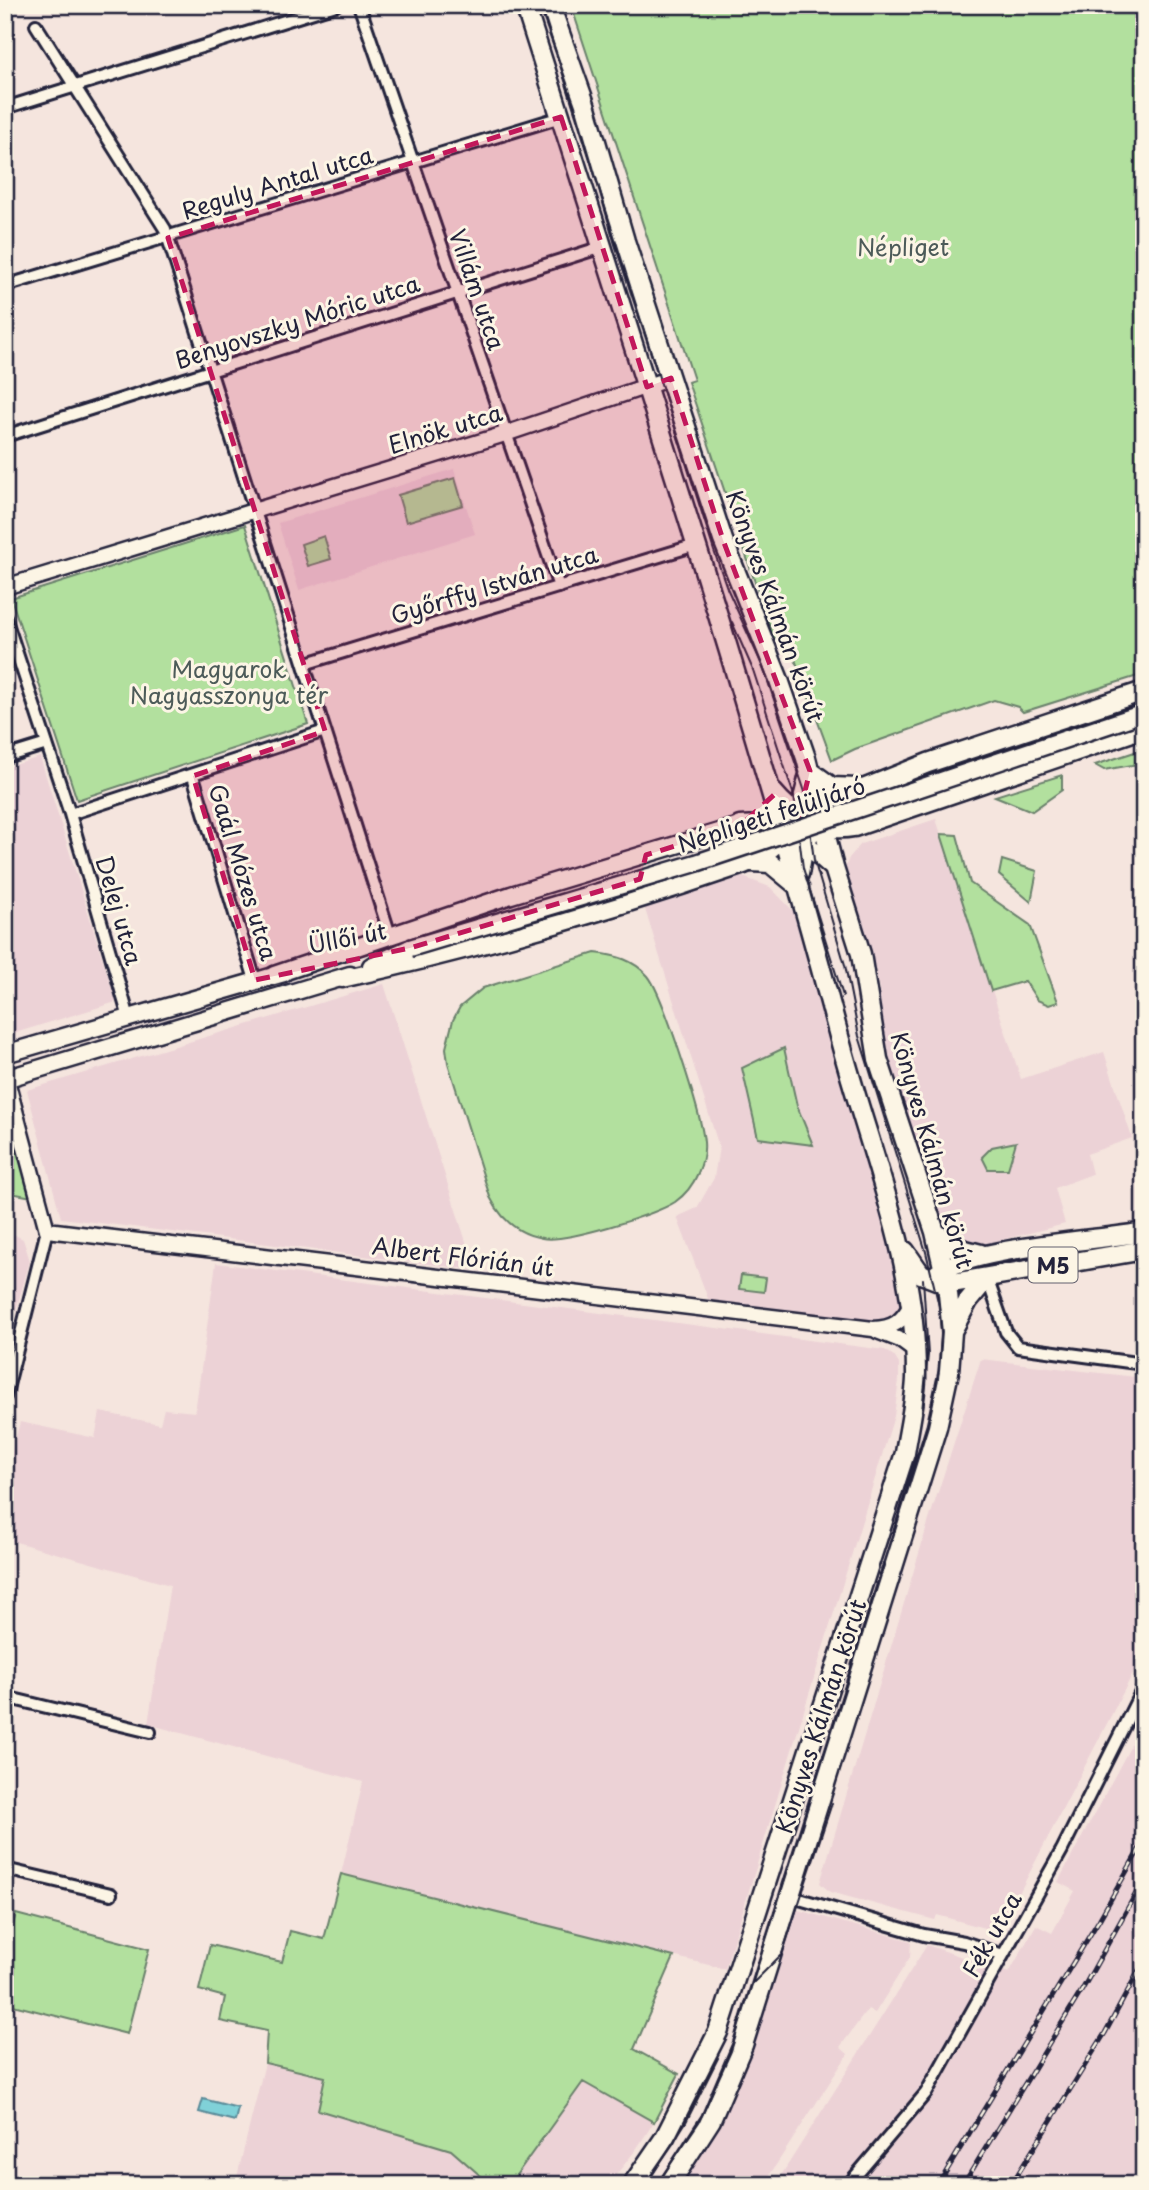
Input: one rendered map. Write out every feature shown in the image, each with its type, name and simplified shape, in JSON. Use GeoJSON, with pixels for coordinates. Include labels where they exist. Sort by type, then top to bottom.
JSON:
{"type":"FeatureCollection","features":[{"type":"Feature","properties":{"kind":"main road","name":"Könyves Kálmán körút"},"geometry":{"type":"LineString","coordinates":[[525,5],[647,387],[785,835],[902,1246],[912,1303],[915,1351],[915,1391],[905,1453],[764,1886],[736,1983],[709,2054],[637,2183]]}},
{"type":"Feature","properties":{"kind":"main road","name":"Könyves Kálmán körút"},"geometry":{"type":"LineString","coordinates":[[550,5],[585,104],[625,242],[723,540],[779,680],[810,771],[819,822],[862,954],[878,1059],[935,1233],[952,1332],[949,1372],[937,1427],[743,2045],[724,2093],[691,2154],[669,2185]]}},
{"type":"Feature","properties":{"kind":"main road"},"geometry":{"type":"LineString","coordinates":[[799,887],[804,844],[828,803],[928,763],[1144,691]]}},
{"type":"Feature","properties":{"kind":"main road","name":"Népligeti felüljáró"},"geometry":{"type":"LineString","coordinates":[[410,948],[696,863],[1144,713]]}},
{"type":"Feature","properties":{"kind":"main road"},"geometry":{"type":"LineString","coordinates":[[740,826],[765,806],[771,789],[785,805],[799,814],[836,830],[904,811],[1144,728]]}},
{"type":"Feature","properties":{"kind":"main road"},"geometry":{"type":"LineString","coordinates":[[928,763],[933,764],[941,776],[936,799]]}},
{"type":"Feature","properties":{"kind":"main road"},"geometry":{"type":"LineString","coordinates":[[342,979],[482,947],[659,894],[751,862],[785,835],[799,814],[810,771],[832,787],[862,788]]}},
{"type":"Feature","properties":{"kind":"main road"},"geometry":{"type":"LineString","coordinates":[[893,777],[888,782],[887,791],[890,799],[904,811]]}},
{"type":"Feature","properties":{"kind":"main road"},"geometry":{"type":"LineString","coordinates":[[274,975],[390,935],[740,826],[761,824],[804,844],[834,868],[837,855],[854,827]]}},
{"type":"Feature","properties":{"kind":"main road"},"geometry":{"type":"LineString","coordinates":[[740,826],[752,841],[751,862]]}},
{"type":"Feature","properties":{"kind":"main road"},"geometry":{"type":"LineString","coordinates":[[646,855],[638,871],[643,888],[659,894]]}},
{"type":"Feature","properties":{"kind":"main road"},"geometry":{"type":"LineString","coordinates":[[751,862],[770,863],[799,887]]}},
{"type":"Feature","properties":{"kind":"main road","name":"Üllői út"},"geometry":{"type":"LineString","coordinates":[[5,1054],[274,975],[410,948]]}},
{"type":"Feature","properties":{"kind":"main road","name":"Üllői út"},"geometry":{"type":"LineString","coordinates":[[6,1077],[342,979],[410,948]]}},
{"type":"Feature","properties":{"kind":"main road","name":"M5"},"geometry":{"type":"LineString","coordinates":[[941,1277],[987,1278],[1117,1246],[1144,1232]]}},
{"type":"Feature","properties":{"kind":"main road","name":"M5"},"geometry":{"type":"LineString","coordinates":[[935,1233],[953,1247],[985,1255],[1117,1246],[1144,1250]]}},
{"type":"Feature","properties":{"kind":"main road"},"geometry":{"type":"LineString","coordinates":[[902,1246],[921,1274],[941,1277]]}},
{"type":"Feature","properties":{"kind":"main road"},"geometry":{"type":"LineString","coordinates":[[912,1303],[941,1277],[985,1255]]}},
{"type":"Feature","properties":{"kind":"main road"},"geometry":{"type":"LineString","coordinates":[[952,1332],[968,1301],[987,1278]]}},
{"type":"Feature","properties":{"kind":"street"},"geometry":{"type":"LineString","coordinates":[[5,108],[336,5]]}},
{"type":"Feature","properties":{"kind":"street","name":"Villám utca"},"geometry":{"type":"LineString","coordinates":[[359,5],[559,587]]}},
{"type":"Feature","properties":{"kind":"street"},"geometry":{"type":"LineString","coordinates":[[36,25],[168,238],[390,935]]}},
{"type":"Feature","properties":{"kind":"street","name":"Reguly Antal utca"},"geometry":{"type":"LineString","coordinates":[[5,286],[561,117]]}},
{"type":"Feature","properties":{"kind":"street","name":"Benyovszky Móric utca"},"geometry":{"type":"LineString","coordinates":[[5,436],[602,247]]}},
{"type":"Feature","properties":{"kind":"street","name":"Elnök utca"},"geometry":{"type":"LineString","coordinates":[[256,510],[671,378]]}},
{"type":"Feature","properties":{"kind":"street"},"geometry":{"type":"LineString","coordinates":[[5,587],[256,510]]}},
{"type":"Feature","properties":{"kind":"street","name":"Győrffy István utca"},"geometry":{"type":"LineString","coordinates":[[304,664],[695,545]]}},
{"type":"Feature","properties":{"kind":"street","name":"Delej utca"},"geometry":{"type":"LineString","coordinates":[[5,617],[70,814],[129,1018]]}},
{"type":"Feature","properties":{"kind":"street"},"geometry":{"type":"LineString","coordinates":[[70,814],[194,776],[325,731]]}},
{"type":"Feature","properties":{"kind":"street"},"geometry":{"type":"LineString","coordinates":[[5,757],[47,744]]}},
{"type":"Feature","properties":{"kind":"street","name":"Gaál Mózes utca"},"geometry":{"type":"LineString","coordinates":[[194,776],[255,980]]}},
{"type":"Feature","properties":{"kind":"street"},"geometry":{"type":"LineString","coordinates":[[5,1397],[47,1230],[6,1077]]}},
{"type":"Feature","properties":{"kind":"street","name":"Albert Flórián út"},"geometry":{"type":"LineString","coordinates":[[47,1230],[873,1329],[890,1328],[900,1322],[912,1303]]}},
{"type":"Feature","properties":{"kind":"street"},"geometry":{"type":"LineString","coordinates":[[987,1278],[1009,1339],[1018,1347],[1144,1364]]}},
{"type":"Feature","properties":{"kind":"street","name":"Albert Flórián út"},"geometry":{"type":"LineString","coordinates":[[873,1329],[900,1340],[915,1351]]}},
{"type":"Feature","properties":{"kind":"street","name":"Fék utca"},"geometry":{"type":"LineString","coordinates":[[848,2185],[926,2092],[1062,1850],[1144,1686]]}},
{"type":"Feature","properties":{"kind":"street"},"geometry":{"type":"LineString","coordinates":[[5,1697],[149,1732]]}},
{"type":"Feature","properties":{"kind":"street"},"geometry":{"type":"LineString","coordinates":[[5,1869],[111,1894]]}},
{"type":"Feature","properties":{"kind":"street"},"geometry":{"type":"LineString","coordinates":[[789,1896],[932,1937],[964,1942],[1003,1955]]}},
{"type":"Feature","properties":{"kind":"highlighted area"},"geometry":{"type":"Polygon","coordinates":[[[561,117],[647,387],[671,378],[723,540],[810,771],[799,815],[775,794],[740,826],[646,855],[640,879],[410,948],[255,980],[193,776],[325,731],[168,238],[561,117]]]}},
{"type":"Feature","properties":{"kind":"shaded area"},"geometry":{"type":"Polygon","coordinates":[[[454,469],[475,534],[299,590],[278,523],[454,469]]]}},
{"type":"Feature","properties":{"kind":"shaded area"},"geometry":{"type":"Polygon","coordinates":[[[40,757],[116,1002],[5,1036],[5,768],[40,757]]]}},
{"type":"Feature","properties":{"kind":"shaded area"},"geometry":{"type":"Polygon","coordinates":[[[936,819],[1021,1079],[1104,1052],[1132,1138],[1087,1154],[1092,1174],[1055,1188],[1065,1224],[985,1244],[957,1239],[944,1229],[938,1218],[886,1049],[877,975],[844,871],[849,858],[861,844],[936,819]]]}},
{"type":"Feature","properties":{"kind":"shaded area"},"geometry":{"type":"Polygon","coordinates":[[[740,876],[770,887],[802,920],[892,1225],[909,1326],[709,1301],[677,1217],[697,1208],[714,1178],[719,1147],[644,906],[740,876]]]}},
{"type":"Feature","properties":{"kind":"shaded area"},"geometry":{"type":"Polygon","coordinates":[[[384,984],[475,1270],[61,1218],[27,1090],[384,984]]]}},
{"type":"Feature","properties":{"kind":"shaded area"},"geometry":{"type":"Polygon","coordinates":[[[5,1230],[23,1239],[30,1261],[5,1349],[5,1230]]]}},
{"type":"Feature","properties":{"kind":"shaded area"},"geometry":{"type":"Polygon","coordinates":[[[216,1263],[885,1350],[894,1356],[899,1364],[899,1380],[894,1416],[725,1969],[341,1874],[363,1782],[148,1724],[170,1585],[5,1539],[5,1477],[20,1422],[95,1438],[100,1412],[160,1424],[164,1409],[195,1412],[216,1263]]]}},
{"type":"Feature","properties":{"kind":"shaded area"},"geometry":{"type":"Polygon","coordinates":[[[981,1359],[1144,1378],[1144,1652],[999,1932],[937,1915],[935,1920],[830,1892],[820,1883],[929,1520],[981,1359]]]}},
{"type":"Feature","properties":{"kind":"shaded area"},"geometry":{"type":"Polygon","coordinates":[[[1144,1721],[1144,2185],[775,2185],[927,1945],[1009,1973],[1036,1925],[1052,1933],[1075,1891],[1058,1882],[1144,1721]]]}},
{"type":"Feature","properties":{"kind":"shaded area"},"geometry":{"type":"Polygon","coordinates":[[[794,1909],[911,1941],[910,1957],[875,2013],[868,2009],[840,2047],[848,2054],[763,2185],[700,2185],[686,2174],[724,2107],[794,1909]]]}},
{"type":"Feature","properties":{"kind":"shaded area"},"geometry":{"type":"Polygon","coordinates":[[[265,2063],[326,2077],[318,2110],[451,2150],[491,2185],[235,2185],[265,2063]]]}},
{"type":"Feature","properties":{"kind":"shaded area"},"geometry":{"type":"Polygon","coordinates":[[[583,2081],[654,2122],[635,2151],[608,2185],[509,2185],[583,2081]]]}},
{"type":"Feature","properties":{"kind":"green space","name":"Népliget"},"geometry":{"type":"Polygon","coordinates":[[[571,5],[1144,5],[1144,674],[1023,712],[1018,707],[994,700],[855,749],[832,760],[793,654],[773,636],[688,382],[694,380],[571,5]]]}},
{"type":"Feature","properties":{"kind":"green space"},"geometry":{"type":"Polygon","coordinates":[[[455,478],[463,505],[406,522],[398,495],[455,478]]]}},
{"type":"Feature","properties":{"kind":"green space","name":"Magyarok Nagyasszonya tér"},"geometry":{"type":"Polygon","coordinates":[[[245,525],[308,724],[77,800],[11,598],[245,525]]]}},
{"type":"Feature","properties":{"kind":"green space"},"geometry":{"type":"Polygon","coordinates":[[[324,536],[331,559],[308,566],[301,544],[324,536]]]}},
{"type":"Feature","properties":{"kind":"green space"},"geometry":{"type":"Polygon","coordinates":[[[1144,749],[1144,763],[1104,770],[1095,765],[1144,749]]]}},
{"type":"Feature","properties":{"kind":"green space"},"geometry":{"type":"Polygon","coordinates":[[[1062,775],[1062,790],[1032,811],[995,796],[1062,775]]]}},
{"type":"Feature","properties":{"kind":"green space"},"geometry":{"type":"Polygon","coordinates":[[[941,834],[957,835],[970,883],[1030,925],[1058,1002],[1049,1005],[1037,1000],[1025,981],[991,991],[941,834]]]}},
{"type":"Feature","properties":{"kind":"green space"},"geometry":{"type":"Polygon","coordinates":[[[1002,860],[1037,871],[1031,902],[999,875],[1002,860]]]}},
{"type":"Feature","properties":{"kind":"green space"},"geometry":{"type":"Polygon","coordinates":[[[595,953],[631,962],[643,970],[655,987],[697,1108],[704,1142],[703,1158],[696,1177],[675,1202],[630,1220],[588,1232],[542,1238],[517,1229],[499,1212],[490,1197],[448,1063],[446,1048],[453,1020],[460,1007],[483,988],[595,953]]]}},
{"type":"Feature","properties":{"kind":"green space"},"geometry":{"type":"Polygon","coordinates":[[[784,1048],[797,1106],[813,1145],[758,1138],[742,1068],[784,1048]]]}},
{"type":"Feature","properties":{"kind":"green space"},"geometry":{"type":"Polygon","coordinates":[[[5,1103],[32,1197],[5,1192],[5,1103]]]}},
{"type":"Feature","properties":{"kind":"green space"},"geometry":{"type":"Polygon","coordinates":[[[1016,1142],[1008,1169],[988,1169],[982,1157],[992,1147],[1016,1142]]]}},
{"type":"Feature","properties":{"kind":"green space"},"geometry":{"type":"Polygon","coordinates":[[[741,1275],[766,1278],[764,1292],[739,1289],[741,1275]]]}},
{"type":"Feature","properties":{"kind":"green space"},"geometry":{"type":"Polygon","coordinates":[[[341,1874],[674,1957],[634,2049],[679,2074],[654,2122],[583,2082],[509,2185],[491,2185],[451,2150],[318,2110],[325,2077],[265,2063],[267,2031],[220,2021],[225,1997],[199,1990],[210,1945],[282,1962],[290,1931],[324,1939],[341,1874]]]}},
{"type":"Feature","properties":{"kind":"green space"},"geometry":{"type":"Polygon","coordinates":[[[16,1914],[149,1949],[127,2034],[5,2003],[5,1953],[16,1914]]]}},
{"type":"Feature","properties":{"kind":"water"},"geometry":{"type":"Polygon","coordinates":[[[203,2099],[238,2108],[235,2121],[199,2112],[203,2099]]]}},
{"type":"Feature","properties":{"kind":"tram line"},"geometry":{"type":"LineString","coordinates":[[541,5],[714,551],[727,588],[763,667],[805,792],[814,860],[845,965],[859,1036],[926,1252],[939,1306],[941,1334],[938,1379],[928,1426],[731,2051],[699,2122],[656,2185]]}},
{"type":"Feature","properties":{"kind":"tram line"},"geometry":{"type":"LineString","coordinates":[[732,622],[753,670],[794,796],[803,868],[843,996]]}},
{"type":"Feature","properties":{"kind":"tram line"},"geometry":{"type":"LineString","coordinates":[[922,1411],[928,1355],[923,1279]]}},
{"type":"Feature","properties":{"kind":"tram line"},"geometry":{"type":"LineString","coordinates":[[752,1984],[782,1954],[832,1803]]}},
{"type":"Feature","properties":{"kind":"tram line"},"geometry":{"type":"LineString","coordinates":[[646,2185],[686,2122],[718,2058]]}},
{"type":"Feature","properties":{"kind":"railway"},"geometry":{"type":"LineString","coordinates":[[938,2185],[1144,1841]]}},
{"type":"Feature","properties":{"kind":"railway"},"geometry":{"type":"LineString","coordinates":[[963,2185],[1082,1990],[1144,1879]]}},
{"type":"Feature","properties":{"kind":"railway"},"geometry":{"type":"LineString","coordinates":[[1011,2185],[1105,2033],[1144,1961]]}}]}
